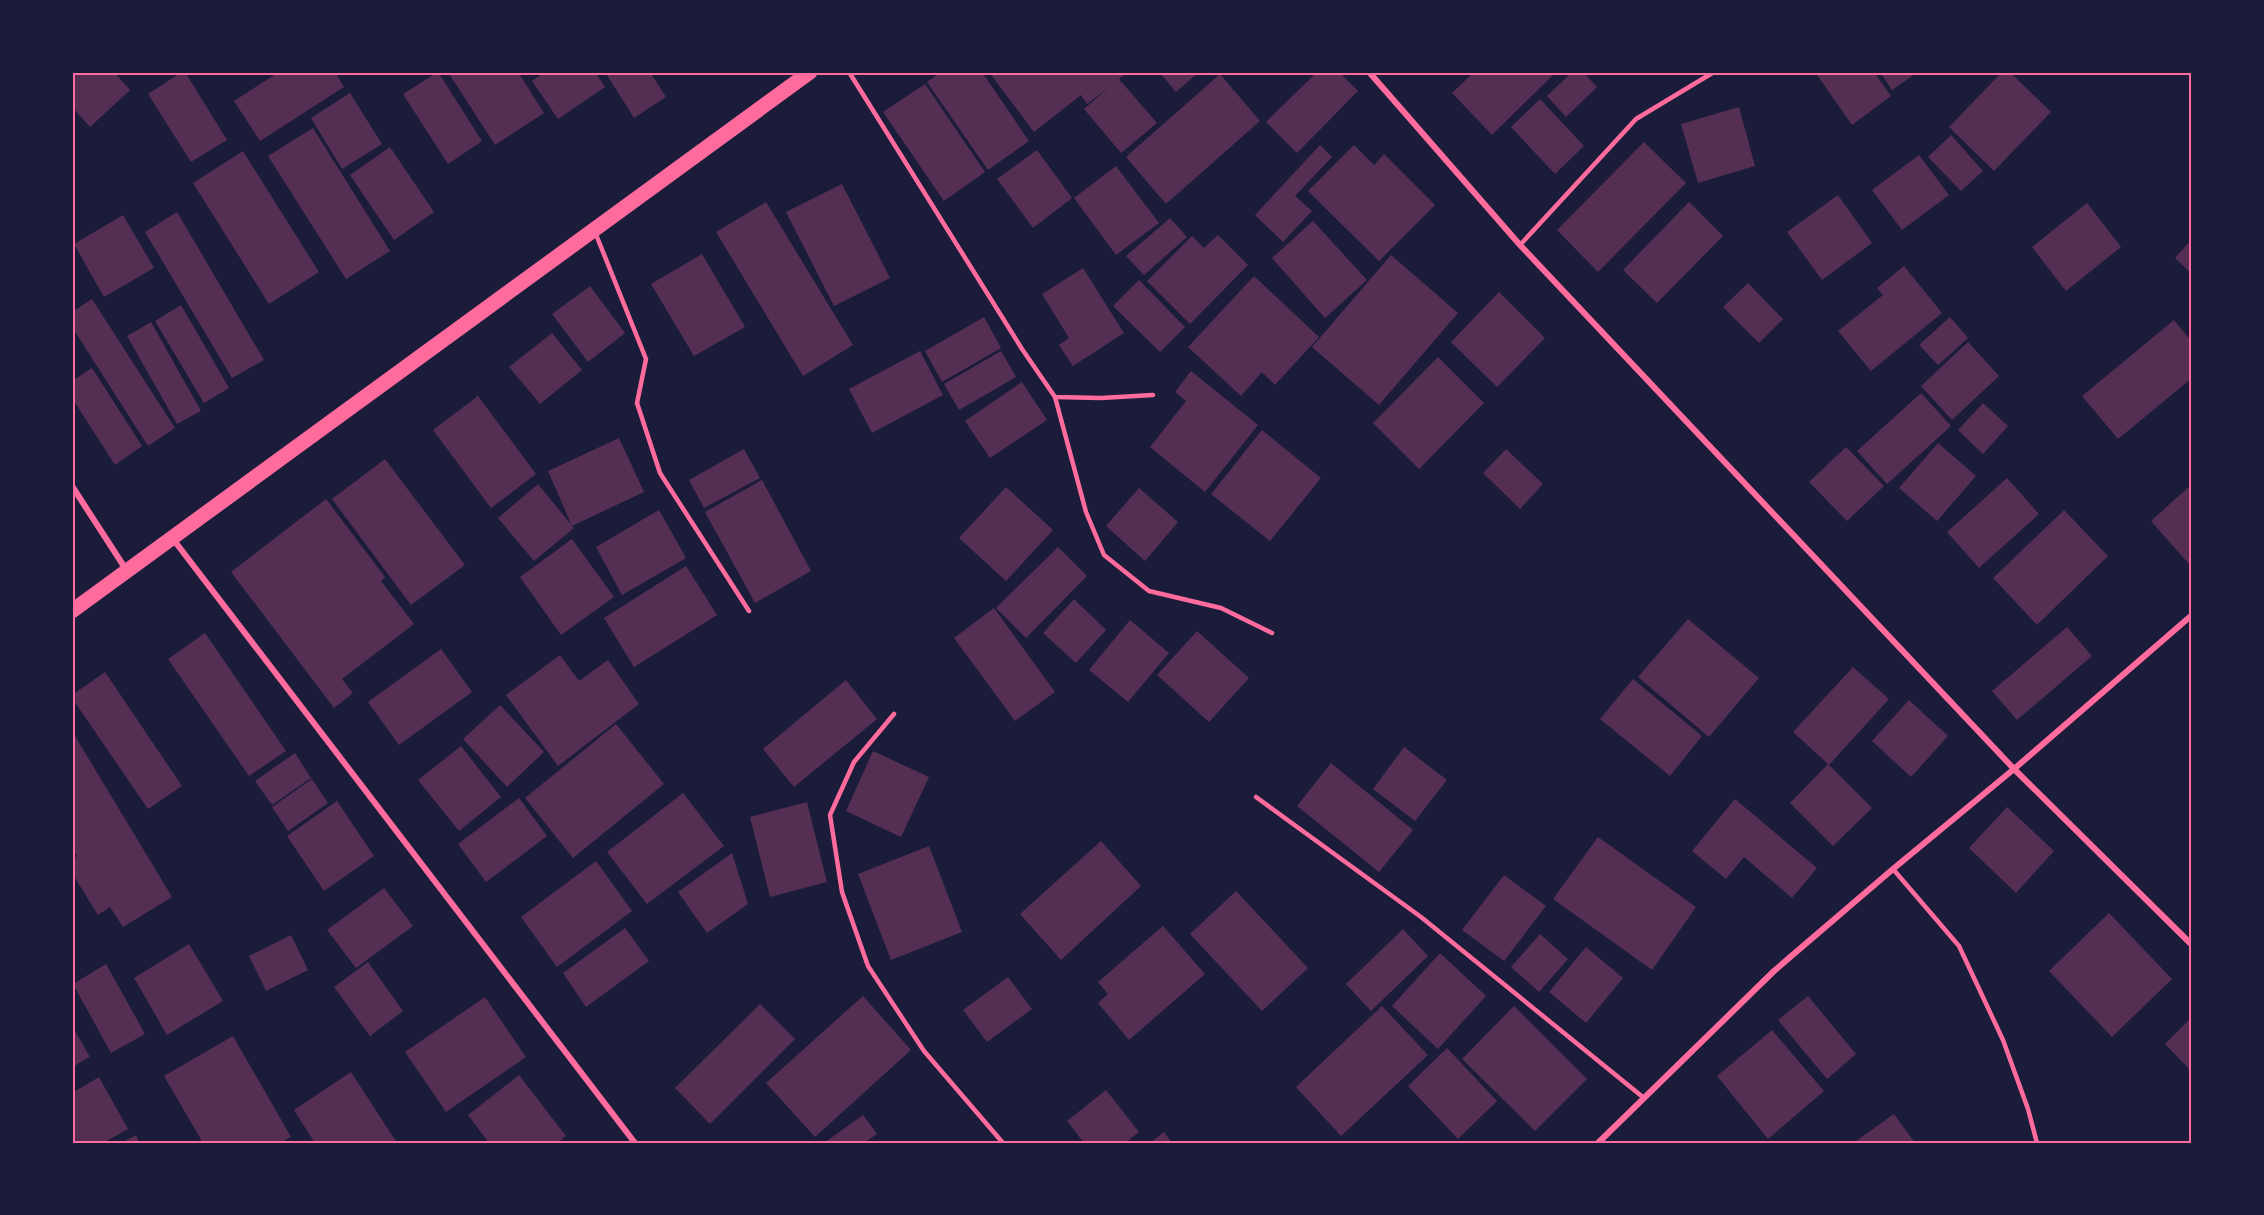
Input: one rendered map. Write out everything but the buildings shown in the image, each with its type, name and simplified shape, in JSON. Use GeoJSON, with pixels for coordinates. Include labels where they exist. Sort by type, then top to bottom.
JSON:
{"type":"FeatureCollection","features":[{"type":"Feature","properties":{"kind":"main road"},"geometry":{"type":"LineString","coordinates":[[72,612],[810,72]]}},
{"type":"Feature","properties":{"kind":"street"},"geometry":{"type":"LineString","coordinates":[[1369,72],[1520,245],[2014,769],[2192,945]]}},
{"type":"Feature","properties":{"kind":"street"},"geometry":{"type":"LineString","coordinates":[[72,486],[128,571]]}},
{"type":"Feature","properties":{"kind":"street"},"geometry":{"type":"LineString","coordinates":[[173,539],[635,1143]]}},
{"type":"Feature","properties":{"kind":"street"},"geometry":{"type":"LineString","coordinates":[[1598,1143],[1774,971],[2014,769],[2192,615]]}},
{"type":"Feature","properties":{"kind":"lane"},"geometry":{"type":"LineString","coordinates":[[849,72],[1022,349],[1055,397],[1086,512],[1104,555],[1149,591],[1221,608],[1272,633]]}},
{"type":"Feature","properties":{"kind":"lane"},"geometry":{"type":"LineString","coordinates":[[1520,245],[1636,120],[1714,72]]}},
{"type":"Feature","properties":{"kind":"lane"},"geometry":{"type":"LineString","coordinates":[[594,230],[646,359],[637,403],[660,473],[749,611]]}},
{"type":"Feature","properties":{"kind":"lane"},"geometry":{"type":"LineString","coordinates":[[1055,397],[1101,398],[1153,395]]}},
{"type":"Feature","properties":{"kind":"lane"},"geometry":{"type":"LineString","coordinates":[[894,714],[854,762],[830,815],[842,892],[868,966],[924,1051],[1003,1143]]}},
{"type":"Feature","properties":{"kind":"lane"},"geometry":{"type":"LineString","coordinates":[[1256,797],[1421,917],[1644,1098]]}},
{"type":"Feature","properties":{"kind":"lane"},"geometry":{"type":"LineString","coordinates":[[1893,869],[1959,946],[2003,1040],[2028,1109],[2037,1143]]}}]}
